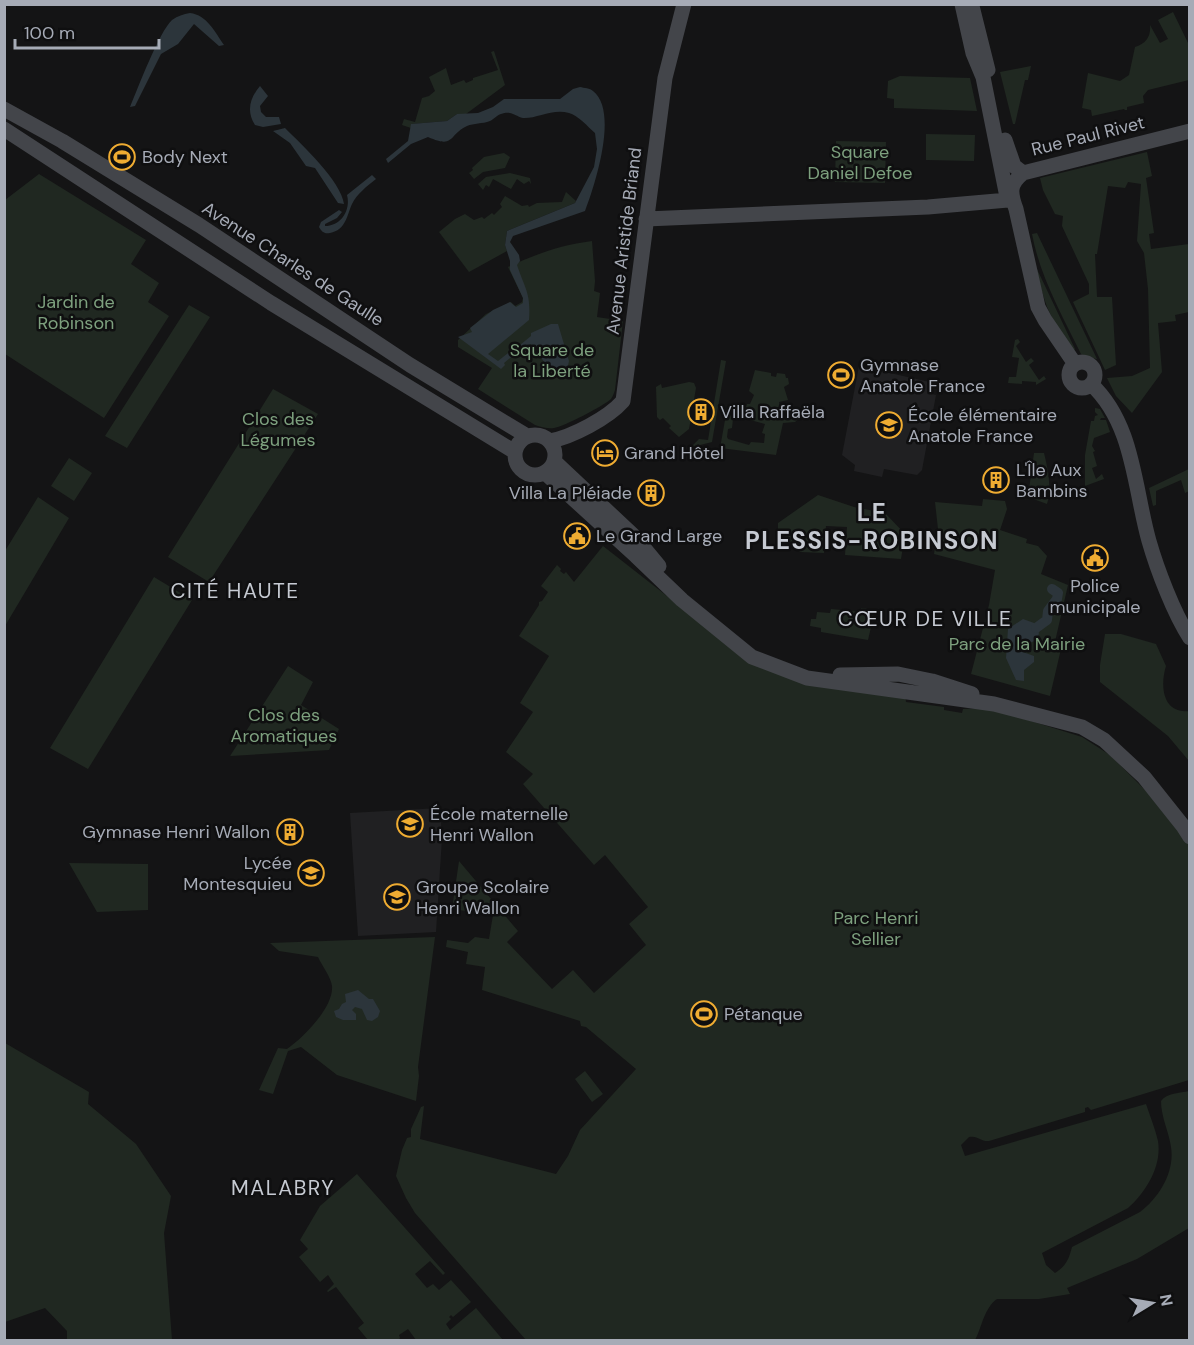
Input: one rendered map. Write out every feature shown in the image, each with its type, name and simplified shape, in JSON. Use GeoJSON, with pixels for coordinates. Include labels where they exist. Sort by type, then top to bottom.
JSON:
{"type":"FeatureCollection","features":[{"type":"Feature","properties":{"kind":"main road","name":"Avenue Aristide Briand"},"geometry":{"type":"LineString","coordinates":[[550,441],[562,439],[613,411],[623,401],[665,78],[684,4]]}},
{"type":"Feature","properties":{"kind":"main road"},"geometry":{"type":"LineString","coordinates":[[964,4],[971,26],[979,30]]}},
{"type":"Feature","properties":{"kind":"main road"},"geometry":{"type":"LineString","coordinates":[[964,4],[973,53],[983,77],[1009,198],[1016,209],[1038,307],[1076,364],[1069,374],[1071,382],[1081,388],[1091,384],[1109,404],[1119,422],[1128,449],[1149,542],[1170,597],[1190,638]]}},
{"type":"Feature","properties":{"kind":"main road"},"geometry":{"type":"LineString","coordinates":[[971,4],[1008,152],[1014,166],[1023,173]]}},
{"type":"Feature","properties":{"kind":"main road","name":"Avenue Charles de Gaulle"},"geometry":{"type":"LineString","coordinates":[[4,108],[198,225],[410,365],[527,436]]}},
{"type":"Feature","properties":{"kind":"main road"},"geometry":{"type":"LineString","coordinates":[[25,143],[35,127]]}},
{"type":"Feature","properties":{"kind":"main road"},"geometry":{"type":"LineString","coordinates":[[4,129],[271,303],[515,452]]}},
{"type":"Feature","properties":{"kind":"main road","name":"Rue Paul Rivet"},"geometry":{"type":"LineString","coordinates":[[1009,198],[1013,183],[1023,173],[1190,131]]}},
{"type":"Feature","properties":{"kind":"main road"},"geometry":{"type":"LineString","coordinates":[[646,219],[928,207],[1009,198]]}},
{"type":"Feature","properties":{"kind":"main road"},"geometry":{"type":"LineString","coordinates":[[540,435],[550,441],[555,451],[550,467],[533,475],[522,470],[518,465],[515,452],[527,436],[540,435]]}},
{"type":"Feature","properties":{"kind":"main road"},"geometry":{"type":"LineString","coordinates":[[550,467],[699,615],[752,657],[807,678],[994,704],[1082,727],[1104,740],[1144,777],[1190,837]]}},
{"type":"Feature","properties":{"kind":"shaded area"},"geometry":{"type":"Polygon","coordinates":[[[190,13],[206,21],[224,45],[219,46],[194,24],[178,44],[161,54],[135,106],[130,107],[149,61],[167,26],[172,20],[190,13]]]}},
{"type":"Feature","properties":{"kind":"shaded area"},"geometry":{"type":"Polygon","coordinates":[[[260,86],[268,96],[260,106],[261,112],[266,117],[279,117],[281,124],[263,127],[255,125],[252,120],[250,105],[260,86]]]}},
{"type":"Feature","properties":{"kind":"shaded area"},"geometry":{"type":"Polygon","coordinates":[[[580,87],[593,91],[601,101],[605,131],[599,167],[585,211],[513,236],[510,242],[519,255],[520,261],[517,265],[528,297],[529,320],[488,354],[498,361],[512,350],[515,354],[504,363],[501,369],[458,337],[472,332],[470,328],[493,310],[510,302],[516,307],[523,303],[523,298],[510,270],[505,245],[507,231],[575,203],[594,167],[597,149],[595,133],[569,113],[557,112],[523,118],[504,113],[490,121],[467,126],[447,141],[443,142],[428,137],[411,144],[388,163],[386,159],[408,141],[411,124],[447,121],[457,114],[478,113],[493,107],[504,99],[560,99],[573,89],[580,87]]]}},
{"type":"Feature","properties":{"kind":"shaded area"},"geometry":{"type":"Polygon","coordinates":[[[285,128],[328,174],[336,185],[344,204],[338,203],[315,168],[306,166],[290,143],[273,131],[285,128]]]}},
{"type":"Feature","properties":{"kind":"shaded area"},"geometry":{"type":"Polygon","coordinates":[[[372,175],[376,179],[357,197],[343,225],[330,233],[322,231],[319,227],[321,222],[339,210],[342,212],[337,218],[325,226],[340,220],[348,206],[347,195],[372,175]]]}},
{"type":"Feature","properties":{"kind":"shaded area"},"geometry":{"type":"Polygon","coordinates":[[[551,324],[558,324],[569,361],[567,370],[559,374],[550,370],[531,344],[523,349],[520,345],[531,336],[531,333],[551,324]]]}},
{"type":"Feature","properties":{"kind":"shaded area","name":"École élémentaire Anatole France"},"geometry":{"type":"Polygon","coordinates":[[[859,366],[934,383],[931,394],[936,395],[922,470],[917,475],[884,469],[882,477],[854,471],[855,465],[842,455],[859,366]]]}},
{"type":"Feature","properties":{"kind":"shaded area"},"geometry":{"type":"Polygon","coordinates":[[[1023,619],[1034,623],[1039,633],[1037,640],[1019,647],[1020,651],[1034,656],[1034,662],[1024,670],[1024,681],[1016,680],[1006,658],[1008,629],[1023,619]]]}},
{"type":"Feature","properties":{"kind":"shaded area","name":"Groupe Scolaire Henri Wallon"},"geometry":{"type":"Polygon","coordinates":[[[440,808],[442,838],[436,932],[358,936],[350,813],[440,808]]]}},
{"type":"Feature","properties":{"kind":"shaded area"},"geometry":{"type":"Polygon","coordinates":[[[358,990],[369,999],[373,999],[380,1011],[378,1017],[372,1021],[367,1020],[362,1009],[355,1007],[352,1010],[356,1014],[356,1020],[343,1020],[336,1017],[334,1011],[346,1002],[345,994],[358,990]]]}},
{"type":"Feature","properties":{"kind":"green space"},"geometry":{"type":"Polygon","coordinates":[[[1173,12],[1189,45],[1189,80],[1148,90],[1143,96],[1144,103],[1127,107],[1127,110],[1092,116],[1091,110],[1082,108],[1088,73],[1120,81],[1129,75],[1135,47],[1147,39],[1150,25],[1160,43],[1168,39],[1158,20],[1173,12]]]}},
{"type":"Feature","properties":{"kind":"green space"},"geometry":{"type":"Polygon","coordinates":[[[494,51],[505,85],[466,114],[457,114],[447,121],[412,124],[411,128],[402,125],[404,119],[415,122],[422,98],[435,91],[429,77],[446,68],[451,85],[464,80],[466,83],[473,78],[498,70],[491,52],[494,51]]]}},
{"type":"Feature","properties":{"kind":"green space"},"geometry":{"type":"Polygon","coordinates":[[[1031,66],[1028,80],[1025,80],[1015,124],[1013,124],[1000,72],[1031,66]]]}},
{"type":"Feature","properties":{"kind":"green space"},"geometry":{"type":"Polygon","coordinates":[[[900,76],[970,78],[977,111],[894,108],[894,99],[887,98],[888,81],[900,76]]]}},
{"type":"Feature","properties":{"kind":"green space"},"geometry":{"type":"Polygon","coordinates":[[[926,134],[975,135],[974,161],[926,160],[926,134]]]}},
{"type":"Feature","properties":{"kind":"green space","name":"Square Daniel Defoe"},"geometry":{"type":"Polygon","coordinates":[[[836,141],[886,142],[885,183],[835,182],[836,141]]]}},
{"type":"Feature","properties":{"kind":"green space"},"geometry":{"type":"Polygon","coordinates":[[[1147,152],[1152,176],[1146,178],[1154,233],[1149,234],[1151,249],[1189,244],[1189,312],[1175,315],[1176,321],[1158,323],[1162,372],[1132,413],[1116,396],[1107,378],[1132,376],[1150,368],[1148,289],[1144,253],[1137,241],[1141,184],[1128,182],[1125,188],[1108,186],[1097,254],[1095,254],[1097,297],[1112,297],[1116,365],[1105,370],[1073,302],[1089,294],[1089,284],[1062,226],[1063,216],[1055,214],[1043,190],[1040,178],[1147,152]]]}},
{"type":"Feature","properties":{"kind":"green space"},"geometry":{"type":"Polygon","coordinates":[[[504,153],[510,157],[505,168],[483,172],[474,179],[469,173],[484,157],[504,153]]]}},
{"type":"Feature","properties":{"kind":"green space"},"geometry":{"type":"Polygon","coordinates":[[[510,173],[530,178],[531,184],[529,181],[524,184],[517,179],[511,189],[493,179],[489,187],[486,185],[483,190],[478,184],[486,177],[510,173]]]}},
{"type":"Feature","properties":{"kind":"green space","name":"Jardin de Robinson"},"geometry":{"type":"Polygon","coordinates":[[[39,174],[146,240],[131,264],[159,283],[148,302],[169,316],[104,418],[5,354],[5,200],[39,174]]]}},
{"type":"Feature","properties":{"kind":"green space"},"geometry":{"type":"Polygon","coordinates":[[[566,192],[576,201],[575,203],[507,231],[505,245],[507,251],[469,272],[439,232],[465,214],[474,220],[482,217],[484,219],[492,213],[494,215],[502,207],[500,204],[505,196],[522,206],[528,205],[529,207],[537,203],[562,202],[566,192]]]}},
{"type":"Feature","properties":{"kind":"green space"},"geometry":{"type":"Polygon","coordinates":[[[1037,233],[1097,359],[1081,354],[1059,310],[1040,265],[1032,234],[1037,233]]]}},
{"type":"Feature","properties":{"kind":"green space","name":"Square de la Liberté"},"geometry":{"type":"Polygon","coordinates":[[[592,241],[594,291],[600,293],[597,317],[623,321],[615,390],[607,402],[559,427],[547,428],[535,425],[478,389],[492,368],[458,347],[458,340],[486,314],[511,302],[515,306],[522,302],[523,298],[508,267],[549,251],[592,241]]]}},
{"type":"Feature","properties":{"kind":"green space"},"geometry":{"type":"Polygon","coordinates":[[[1036,267],[1074,350],[1059,330],[1049,311],[1036,267]]]}},
{"type":"Feature","properties":{"kind":"green space"},"geometry":{"type":"Polygon","coordinates":[[[189,305],[210,317],[127,448],[105,436],[189,305]]]}},
{"type":"Feature","properties":{"kind":"green space"},"geometry":{"type":"Polygon","coordinates":[[[1018,339],[1020,342],[1016,346],[1026,362],[1031,358],[1034,361],[1029,365],[1039,380],[1044,376],[1046,379],[1036,385],[1036,382],[1022,381],[1022,384],[1008,383],[1009,377],[1016,377],[1019,358],[1012,357],[1015,340],[1018,339]]]}},
{"type":"Feature","properties":{"kind":"green space"},"geometry":{"type":"Polygon","coordinates":[[[721,360],[726,361],[712,442],[700,445],[694,451],[690,448],[699,439],[708,440],[721,360]]]}},
{"type":"Feature","properties":{"kind":"green space"},"geometry":{"type":"Polygon","coordinates":[[[755,370],[771,373],[771,376],[776,377],[777,373],[785,374],[789,384],[784,387],[788,400],[779,402],[781,415],[802,411],[803,415],[795,422],[783,423],[776,455],[720,448],[727,409],[734,410],[732,428],[728,429],[728,439],[749,445],[751,442],[764,443],[765,434],[762,433],[765,424],[743,418],[747,404],[750,404],[754,395],[749,391],[755,370]]]}},
{"type":"Feature","properties":{"kind":"green space"},"geometry":{"type":"Polygon","coordinates":[[[694,383],[696,388],[692,411],[690,411],[689,429],[679,437],[669,428],[671,426],[663,418],[660,420],[657,417],[656,387],[661,384],[662,388],[694,383]]]}},
{"type":"Feature","properties":{"kind":"green space","name":"Clos des Légumes"},"geometry":{"type":"Polygon","coordinates":[[[273,389],[318,414],[209,582],[168,557],[273,389]]]}},
{"type":"Feature","properties":{"kind":"green space"},"geometry":{"type":"Polygon","coordinates":[[[1095,408],[1100,409],[1105,418],[1100,420],[1106,420],[1110,432],[1094,438],[1092,446],[1097,466],[1092,468],[1096,479],[1102,474],[1104,479],[1085,486],[1085,455],[1091,421],[1094,421],[1095,416],[1098,415],[1095,408]]]}},
{"type":"Feature","properties":{"kind":"green space"},"geometry":{"type":"Polygon","coordinates":[[[1034,453],[1044,453],[1049,485],[1047,504],[1028,497],[1034,453]]]}},
{"type":"Feature","properties":{"kind":"green space"},"geometry":{"type":"Polygon","coordinates":[[[69,458],[92,473],[74,501],[51,486],[69,458]]]}},
{"type":"Feature","properties":{"kind":"green space"},"geometry":{"type":"Polygon","coordinates":[[[1189,469],[1189,491],[1185,493],[1181,480],[1156,491],[1156,505],[1153,506],[1149,488],[1189,469]]]}},
{"type":"Feature","properties":{"kind":"green space"},"geometry":{"type":"Polygon","coordinates":[[[818,495],[854,507],[885,513],[905,534],[901,559],[845,555],[847,527],[826,526],[824,553],[800,552],[778,530],[778,523],[818,495]]]}},
{"type":"Feature","properties":{"kind":"green space"},"geometry":{"type":"Polygon","coordinates":[[[38,497],[69,518],[5,626],[5,551],[38,497]]]}},
{"type":"Feature","properties":{"kind":"green space","name":"Parc de la Mairie"},"geometry":{"type":"Polygon","coordinates":[[[983,499],[1005,501],[1007,509],[1000,530],[1027,539],[1026,543],[1038,546],[1047,556],[1041,574],[1068,585],[1054,646],[1061,649],[1050,696],[971,674],[989,605],[995,570],[934,554],[938,529],[935,502],[982,506],[983,499]]]}},
{"type":"Feature","properties":{"kind":"green space","name":"Parc Henri Sellier"},"geometry":{"type":"Polygon","coordinates":[[[603,546],[745,657],[905,695],[906,702],[944,707],[944,710],[962,713],[963,709],[983,708],[1082,737],[1110,755],[1150,795],[1183,833],[1189,845],[1189,1080],[1091,1110],[1088,1107],[1085,1108],[1085,1112],[989,1141],[969,1137],[961,1145],[965,1156],[1146,1104],[1159,1150],[1151,1178],[1128,1208],[1042,1253],[1046,1265],[1055,1273],[1067,1262],[1072,1247],[1140,1212],[1159,1192],[1168,1175],[1172,1156],[1161,1101],[1170,1095],[1189,1091],[1189,1228],[1137,1259],[1067,1288],[1070,1294],[1039,1299],[997,1299],[986,1312],[975,1340],[526,1340],[415,1213],[396,1176],[402,1150],[407,1138],[411,1137],[411,1129],[421,1107],[424,1106],[420,1139],[556,1174],[568,1156],[580,1130],[636,1069],[586,1027],[581,1026],[580,1021],[482,990],[485,967],[466,964],[468,952],[446,947],[447,940],[468,943],[475,937],[489,939],[493,915],[452,909],[459,861],[518,931],[507,942],[552,989],[573,970],[594,993],[646,945],[629,924],[648,907],[605,855],[594,865],[523,784],[533,774],[506,752],[533,712],[520,703],[549,656],[519,636],[539,602],[548,592],[541,586],[557,565],[560,571],[564,574],[566,572],[574,582],[603,546]]]}},
{"type":"Feature","properties":{"kind":"green space"},"geometry":{"type":"Polygon","coordinates":[[[154,577],[192,600],[88,769],[50,748],[154,577]]]}},
{"type":"Feature","properties":{"kind":"green space"},"geometry":{"type":"Polygon","coordinates":[[[861,608],[875,610],[868,640],[821,632],[821,628],[810,626],[811,619],[816,619],[817,612],[830,613],[831,609],[861,612],[861,608]]]}},
{"type":"Feature","properties":{"kind":"green space"},"geometry":{"type":"Polygon","coordinates":[[[1105,634],[1121,634],[1156,644],[1166,666],[1163,681],[1165,697],[1173,708],[1189,711],[1189,761],[1168,736],[1100,682],[1105,634]]]}},
{"type":"Feature","properties":{"kind":"green space","name":"Clos des Aromatiques"},"geometry":{"type":"Polygon","coordinates":[[[288,666],[313,682],[301,705],[339,729],[329,750],[230,756],[288,666]]]}},
{"type":"Feature","properties":{"kind":"green space"},"geometry":{"type":"Polygon","coordinates":[[[69,863],[148,864],[148,910],[97,912],[69,863]]]}},
{"type":"Feature","properties":{"kind":"green space"},"geometry":{"type":"Polygon","coordinates":[[[435,937],[418,1067],[416,1101],[337,1075],[301,1047],[288,1051],[273,1094],[259,1090],[278,1048],[287,1049],[316,1021],[328,1003],[332,986],[318,957],[279,951],[270,943],[435,937]]]}},
{"type":"Feature","properties":{"kind":"green space"},"geometry":{"type":"Polygon","coordinates":[[[5,1043],[89,1092],[88,1104],[136,1144],[171,1196],[164,1233],[172,1340],[67,1340],[67,1331],[45,1308],[5,1322],[5,1043]]]}},
{"type":"Feature","properties":{"kind":"green space"},"geometry":{"type":"Polygon","coordinates":[[[585,1071],[603,1094],[592,1102],[575,1079],[585,1071]]]}},
{"type":"Feature","properties":{"kind":"green space"},"geometry":{"type":"Polygon","coordinates":[[[357,1174],[445,1273],[443,1275],[430,1261],[415,1274],[427,1288],[433,1284],[439,1290],[451,1280],[471,1302],[453,1317],[451,1315],[449,1317],[451,1319],[446,1324],[450,1330],[476,1308],[503,1340],[416,1340],[408,1329],[399,1335],[398,1340],[368,1340],[358,1328],[364,1323],[336,1287],[327,1291],[334,1284],[328,1275],[320,1282],[299,1257],[308,1249],[300,1240],[320,1206],[357,1174]]]}},
{"type":"Feature","properties":{"kind":"waterway"},"geometry":{"type":"LineString","coordinates":[[1036,628],[1047,620],[1048,611],[1057,599],[1058,593],[1052,589]]}},
{"type":"Feature","properties":{"kind":"place","name":"Body Next"},"geometry":{"type":"Point","coordinates":[122,157]}},
{"type":"Feature","properties":{"kind":"place","name":"Gymnase Anatole France"},"geometry":{"type":"Point","coordinates":[841,375]}},
{"type":"Feature","properties":{"kind":"place","name":"Villa Raffaëla"},"geometry":{"type":"Point","coordinates":[701,412]}},
{"type":"Feature","properties":{"kind":"place","name":"École élémentaire Anatole France"},"geometry":{"type":"Point","coordinates":[889,425]}},
{"type":"Feature","properties":{"kind":"place","name":"Grand Hôtel"},"geometry":{"type":"Point","coordinates":[605,453]}},
{"type":"Feature","properties":{"kind":"place","name":"L'Île Aux Bambins"},"geometry":{"type":"Point","coordinates":[996,480]}},
{"type":"Feature","properties":{"kind":"place","name":"Villa La Pléiade"},"geometry":{"type":"Point","coordinates":[651,493]}},
{"type":"Feature","properties":{"kind":"place","name":"Le Grand Large"},"geometry":{"type":"Point","coordinates":[577,536]}},
{"type":"Feature","properties":{"kind":"place","name":"Police municipale"},"geometry":{"type":"Point","coordinates":[1095,558]}},
{"type":"Feature","properties":{"kind":"place","name":"École maternelle Henri Wallon"},"geometry":{"type":"Point","coordinates":[410,824]}},
{"type":"Feature","properties":{"kind":"place","name":"Gymnase Henri Wallon"},"geometry":{"type":"Point","coordinates":[290,832]}},
{"type":"Feature","properties":{"kind":"place","name":"Lycée Montesquieu"},"geometry":{"type":"Point","coordinates":[311,873]}},
{"type":"Feature","properties":{"kind":"place","name":"Groupe Scolaire Henri Wallon"},"geometry":{"type":"Point","coordinates":[397,897]}},
{"type":"Feature","properties":{"kind":"place","name":"Pétanque"},"geometry":{"type":"Point","coordinates":[704,1014]}},
{"type":"Feature","properties":{"kind":"district","name":"LE PLESSIS-ROBINSON"},"geometry":{"type":"Point","coordinates":[872,526]}},
{"type":"Feature","properties":{"kind":"district","name":"CITÉ HAUTE"},"geometry":{"type":"Point","coordinates":[235,591]}},
{"type":"Feature","properties":{"kind":"district","name":"CŒUR DE VILLE"},"geometry":{"type":"Point","coordinates":[925,619]}},
{"type":"Feature","properties":{"kind":"district","name":"MALABRY"},"geometry":{"type":"Point","coordinates":[283,1188]}}]}
